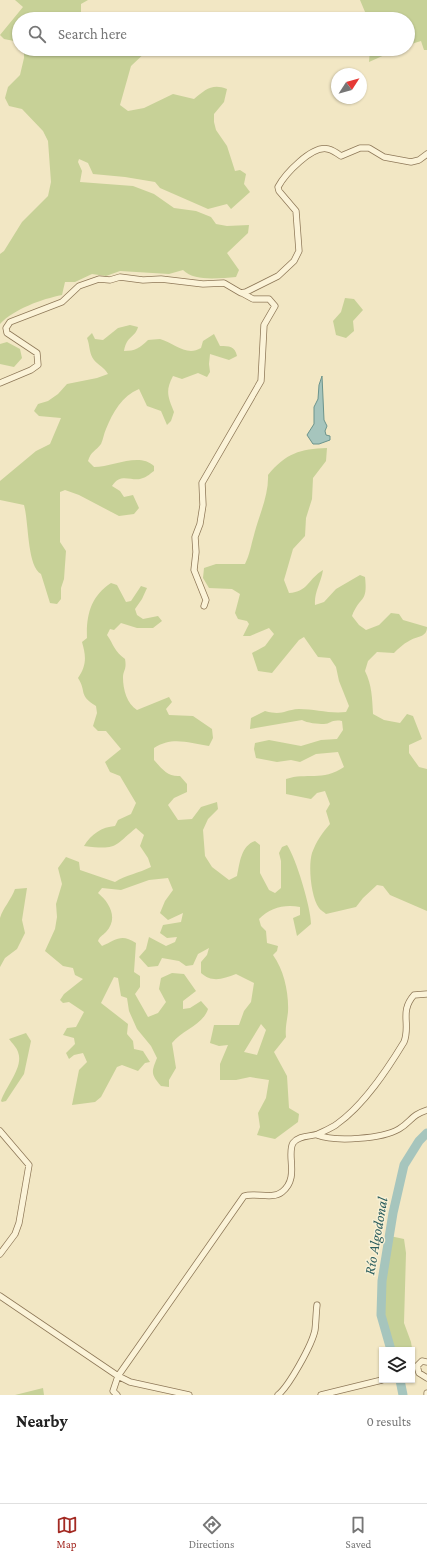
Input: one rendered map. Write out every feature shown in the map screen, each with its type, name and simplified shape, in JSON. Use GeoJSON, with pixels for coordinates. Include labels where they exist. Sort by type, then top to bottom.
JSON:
{"type":"FeatureCollection","features":[{"type":"Feature","properties":{"kind":"street"},"geometry":{"type":"LineString","coordinates":[[241,293],[278,276],[294,261],[299,251],[296,212],[278,191],[278,187],[291,168],[316,150],[323,149],[328,149],[342,156],[360,148],[369,148],[384,158],[411,162],[419,160],[427,154]]}},
{"type":"Feature","properties":{"kind":"street"},"geometry":{"type":"LineString","coordinates":[[0,383],[31,370],[38,365],[37,353],[7,333],[6,328],[10,322],[62,302],[80,286],[89,281],[120,277],[143,280],[161,279],[203,284],[224,283],[253,298],[270,299],[275,306],[264,325],[261,381],[202,483],[203,505],[200,524],[195,537],[196,552],[194,570],[206,600],[204,606]]}},
{"type":"Feature","properties":{"kind":"street"},"geometry":{"type":"LineString","coordinates":[[117,1395],[112,1392],[118,1376],[244,1196],[254,1194],[274,1195],[282,1192],[287,1185],[292,1171],[292,1147],[294,1142],[306,1136],[317,1134],[335,1126],[366,1096],[404,1042],[407,1035],[405,1012],[408,1001],[414,995],[427,994]]}},
{"type":"Feature","properties":{"kind":"street"},"geometry":{"type":"LineString","coordinates":[[317,1134],[340,1140],[388,1134],[399,1129],[416,1114],[427,1110]]}},
{"type":"Feature","properties":{"kind":"street"},"geometry":{"type":"LineString","coordinates":[[0,1131],[30,1165],[20,1223],[16,1234],[0,1254]]}},
{"type":"Feature","properties":{"kind":"street"},"geometry":{"type":"LineString","coordinates":[[0,1296],[118,1376],[130,1382],[189,1395]]}},
{"type":"Feature","properties":{"kind":"street"},"geometry":{"type":"LineString","coordinates":[[278,1395],[284,1390],[309,1346],[315,1331],[317,1305]]}},
{"type":"Feature","properties":{"kind":"street"},"geometry":{"type":"LineString","coordinates":[[424,1374],[417,1366],[418,1363],[422,1361],[427,1362]]}},
{"type":"Feature","properties":{"kind":"street"},"geometry":{"type":"LineString","coordinates":[[320,1395],[379,1381]]}},
{"type":"Feature","properties":{"kind":"green space"},"geometry":{"type":"Polygon","coordinates":[[[15,0],[88,0],[81,4],[81,12],[19,12],[23,7],[15,0]]]}},
{"type":"Feature","properties":{"kind":"green space"},"geometry":{"type":"Polygon","coordinates":[[[360,0],[427,0],[427,50],[424,50],[421,41],[415,43],[415,12],[365,12],[360,0]]]}},
{"type":"Feature","properties":{"kind":"green space"},"geometry":{"type":"Polygon","coordinates":[[[12,20],[12,41],[4,39],[0,35],[12,20]]]}},
{"type":"Feature","properties":{"kind":"green space"},"geometry":{"type":"Polygon","coordinates":[[[24,56],[142,56],[131,66],[120,105],[128,111],[144,108],[173,94],[194,99],[209,88],[222,87],[227,89],[224,102],[214,114],[214,122],[216,130],[227,146],[235,171],[240,170],[246,174],[244,184],[250,192],[231,209],[227,204],[208,209],[160,188],[155,182],[93,174],[88,163],[79,159],[78,162],[82,171],[80,182],[133,186],[154,194],[174,208],[196,211],[211,217],[216,224],[227,226],[249,225],[248,233],[227,253],[239,270],[236,277],[201,278],[188,274],[183,270],[169,274],[120,271],[106,276],[92,274],[75,282],[65,282],[62,295],[46,299],[20,309],[0,324],[0,254],[4,251],[22,222],[48,196],[51,182],[48,141],[43,131],[22,109],[9,106],[5,98],[8,87],[20,75],[24,56]]]}},
{"type":"Feature","properties":{"kind":"green space"},"geometry":{"type":"Polygon","coordinates":[[[369,56],[382,56],[369,62],[369,56]]]}},
{"type":"Feature","properties":{"kind":"green space"},"geometry":{"type":"Polygon","coordinates":[[[345,298],[354,299],[363,310],[353,321],[354,331],[346,338],[336,335],[333,321],[341,312],[345,298]]]}},
{"type":"Feature","properties":{"kind":"green space"},"geometry":{"type":"Polygon","coordinates":[[[130,325],[138,327],[137,331],[127,342],[124,351],[137,348],[148,340],[160,339],[185,350],[196,350],[201,348],[203,341],[214,334],[220,346],[233,348],[237,356],[229,360],[210,354],[210,372],[207,377],[198,373],[182,379],[173,376],[170,381],[168,394],[174,412],[171,421],[167,425],[161,411],[147,406],[139,389],[123,400],[119,405],[105,431],[101,444],[92,453],[88,461],[94,467],[126,461],[141,460],[154,466],[154,471],[146,477],[139,479],[119,479],[112,486],[120,491],[124,497],[133,495],[139,508],[134,514],[119,516],[79,495],[65,490],[60,492],[60,542],[66,551],[64,579],[61,588],[61,599],[57,604],[50,603],[41,574],[36,569],[33,562],[24,505],[0,500],[0,481],[36,451],[50,444],[61,418],[39,416],[34,411],[38,404],[48,401],[58,394],[67,384],[97,378],[108,374],[92,358],[87,338],[92,333],[95,339],[103,340],[118,328],[130,325]]]}},
{"type":"Feature","properties":{"kind":"green space"},"geometry":{"type":"Polygon","coordinates":[[[7,342],[20,349],[22,358],[14,367],[0,364],[0,344],[7,342]]]}},
{"type":"Feature","properties":{"kind":"green space"},"geometry":{"type":"Polygon","coordinates":[[[327,448],[326,461],[313,478],[312,499],[306,518],[305,536],[293,549],[284,580],[289,593],[295,592],[304,588],[323,570],[315,605],[324,602],[336,589],[360,575],[365,577],[365,592],[363,599],[355,609],[352,616],[359,625],[366,630],[379,625],[391,613],[399,614],[403,620],[427,627],[427,631],[423,635],[407,642],[394,653],[377,652],[368,661],[365,671],[372,697],[373,714],[384,720],[400,723],[407,714],[413,716],[422,739],[409,745],[409,753],[419,767],[427,769],[427,911],[390,895],[383,886],[377,885],[356,907],[326,914],[320,910],[316,903],[312,889],[310,866],[312,853],[317,841],[330,824],[326,811],[330,804],[325,791],[317,793],[311,799],[286,794],[286,779],[301,776],[322,776],[336,772],[344,767],[338,752],[316,754],[300,762],[291,760],[277,762],[256,758],[254,749],[255,743],[269,740],[301,746],[321,740],[337,739],[343,730],[342,721],[322,724],[310,723],[302,720],[250,729],[251,718],[265,711],[279,713],[299,709],[346,712],[349,706],[339,681],[336,667],[330,658],[318,657],[304,637],[299,640],[272,673],[258,671],[252,653],[265,646],[274,634],[269,628],[250,636],[243,636],[249,624],[247,621],[238,619],[235,613],[240,594],[232,589],[209,588],[203,578],[204,568],[216,564],[245,564],[265,498],[268,475],[287,457],[301,451],[327,448]]]}},
{"type":"Feature","properties":{"kind":"green space"},"geometry":{"type":"Polygon","coordinates":[[[111,583],[117,585],[126,602],[131,601],[141,586],[147,588],[135,609],[137,615],[143,619],[158,616],[162,621],[153,628],[137,628],[121,623],[114,630],[110,629],[107,635],[116,651],[125,659],[126,665],[123,675],[123,682],[126,696],[131,704],[137,710],[169,697],[172,702],[166,709],[169,715],[193,716],[212,729],[213,738],[209,746],[174,741],[161,744],[154,748],[154,760],[166,772],[172,775],[180,776],[187,784],[187,792],[174,798],[168,805],[178,820],[192,819],[201,807],[217,802],[218,809],[208,819],[203,830],[205,856],[212,867],[229,880],[237,876],[240,860],[244,851],[250,843],[255,841],[260,845],[260,873],[269,890],[275,893],[281,888],[281,861],[279,853],[282,847],[287,845],[295,861],[302,883],[309,907],[311,924],[297,936],[293,918],[300,915],[300,907],[288,906],[278,908],[268,912],[259,919],[261,926],[266,931],[267,943],[278,946],[277,951],[273,955],[277,961],[285,982],[288,997],[288,1012],[286,1037],[274,1052],[287,1076],[289,1108],[299,1114],[298,1122],[275,1139],[257,1135],[260,1127],[258,1113],[266,1098],[269,1080],[250,1077],[236,1080],[220,1080],[220,1064],[228,1045],[219,1046],[210,1043],[214,1025],[239,1025],[244,1011],[251,1002],[254,983],[236,974],[222,979],[213,979],[201,973],[201,962],[207,955],[209,948],[198,954],[193,965],[186,966],[179,961],[162,958],[158,966],[148,967],[139,957],[146,949],[149,937],[166,946],[175,942],[177,937],[167,938],[160,933],[163,925],[181,922],[183,913],[168,920],[160,913],[165,901],[173,890],[168,878],[149,880],[121,890],[102,888],[98,893],[109,906],[112,921],[110,927],[98,941],[102,946],[119,938],[126,938],[136,943],[134,972],[140,976],[140,987],[135,994],[148,1017],[158,1013],[166,1002],[159,989],[161,978],[172,973],[184,974],[196,991],[183,1001],[183,1009],[190,1008],[201,1001],[208,1009],[202,1019],[176,1038],[172,1043],[176,1068],[169,1080],[169,1087],[161,1086],[155,1079],[153,1073],[157,1058],[151,1046],[137,1029],[129,1011],[127,998],[121,996],[118,978],[114,977],[101,1003],[128,1024],[127,1034],[133,1041],[134,1049],[143,1051],[150,1062],[145,1063],[138,1071],[122,1065],[117,1067],[101,1097],[95,1102],[72,1105],[79,1070],[87,1062],[83,1053],[74,1055],[69,1059],[66,1053],[75,1044],[74,1038],[63,1035],[67,1028],[76,1027],[84,1012],[69,1002],[63,1003],[60,1000],[64,994],[83,979],[75,975],[73,968],[63,966],[45,951],[55,929],[57,917],[56,904],[62,884],[58,868],[66,857],[79,862],[80,870],[115,882],[151,867],[148,858],[140,846],[144,835],[136,828],[114,846],[103,848],[84,846],[97,832],[115,826],[118,820],[131,814],[136,803],[120,776],[110,772],[105,762],[121,749],[106,731],[98,731],[93,726],[97,713],[96,706],[85,696],[78,678],[83,669],[85,660],[82,642],[87,638],[91,607],[94,600],[104,588],[111,583]],[[261,1024],[244,1052],[257,1055],[266,1030],[261,1024]]]}},
{"type":"Feature","properties":{"kind":"green space"},"geometry":{"type":"Polygon","coordinates":[[[27,888],[22,920],[25,933],[17,949],[5,958],[0,967],[0,918],[15,889],[27,888]]]}},
{"type":"Feature","properties":{"kind":"green space"},"geometry":{"type":"Polygon","coordinates":[[[26,1033],[31,1041],[24,1074],[6,1101],[2,1102],[3,1095],[19,1064],[16,1047],[9,1039],[26,1033]]]}},
{"type":"Feature","properties":{"kind":"green space"},"geometry":{"type":"Polygon","coordinates":[[[390,1236],[404,1239],[406,1253],[404,1323],[412,1347],[392,1347],[382,1315],[383,1280],[390,1236]]]}},
{"type":"Feature","properties":{"kind":"green space"},"geometry":{"type":"Polygon","coordinates":[[[43,1388],[44,1395],[15,1395],[43,1388]]]}},
{"type":"Feature","properties":{"kind":"water"},"geometry":{"type":"Polygon","coordinates":[[[322,376],[324,420],[327,426],[325,431],[326,435],[330,436],[330,440],[319,444],[313,444],[307,435],[314,424],[314,407],[318,399],[319,385],[322,376]]]}},
{"type":"Feature","properties":{"kind":"waterway","name":"Río Algodonal"},"geometry":{"type":"LineString","coordinates":[[390,1347],[381,1315],[382,1281],[393,1213],[404,1165],[419,1141],[427,1133]]}},
{"type":"Feature","properties":{"kind":"waterway","name":"Río Algodonal"},"geometry":{"type":"LineString","coordinates":[[401,1383],[403,1395]]}}]}
